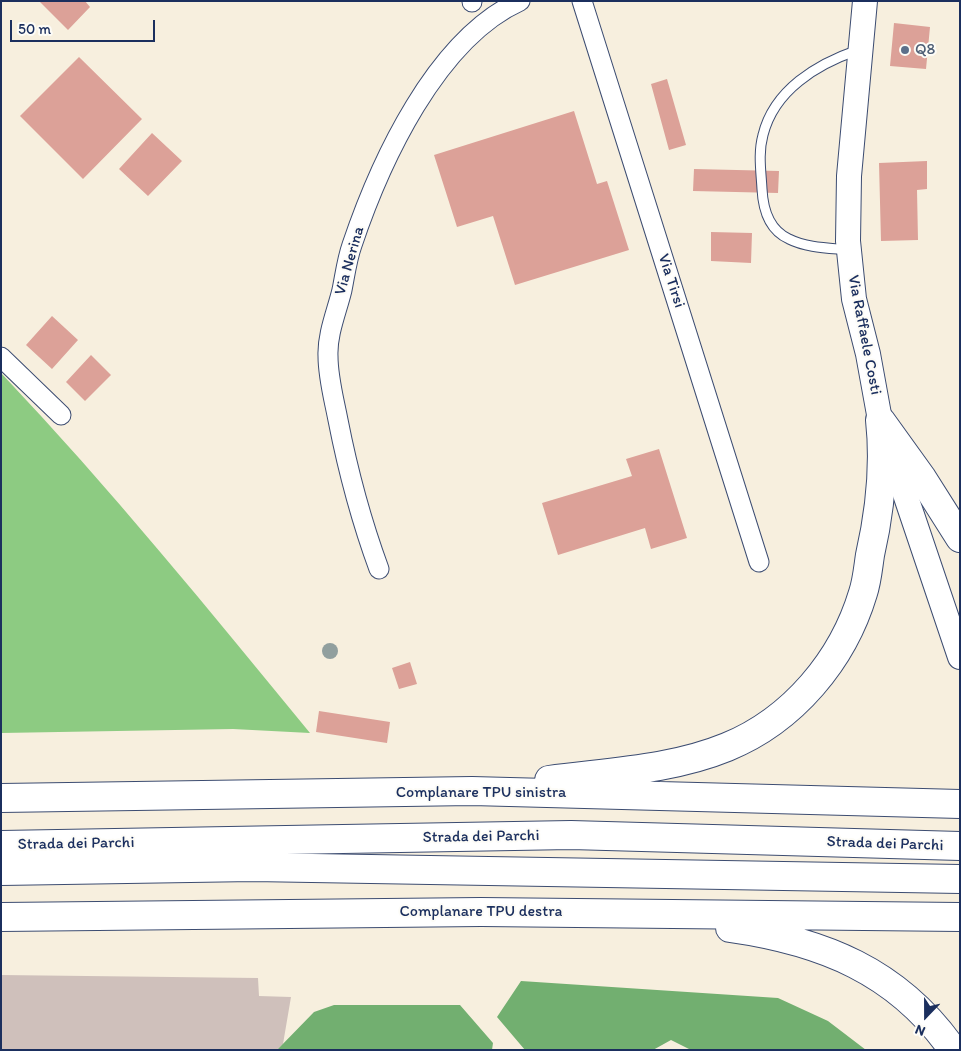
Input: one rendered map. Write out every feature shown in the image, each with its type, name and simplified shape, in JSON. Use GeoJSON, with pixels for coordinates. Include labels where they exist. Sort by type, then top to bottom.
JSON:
{"type":"FeatureCollection","features":[{"type":"Feature","properties":{"kind":"highway"},"geometry":{"type":"LineString","coordinates":[[880,420],[922,478],[960,538]]}},
{"type":"Feature","properties":{"kind":"highway"},"geometry":{"type":"LineString","coordinates":[[472,791],[644,769],[688,760],[728,747],[764,727],[793,706],[816,683],[834,657],[851,626],[863,592],[880,500],[884,450],[880,420]]}},
{"type":"Feature","properties":{"kind":"highway","name":"Complanare TPU sinistra"},"geometry":{"type":"LineString","coordinates":[[1,798],[472,791],[960,804]]}},
{"type":"Feature","properties":{"kind":"highway","name":"Strada dei Parchi"},"geometry":{"type":"LineString","coordinates":[[1,845],[571,835],[960,846]]}},
{"type":"Feature","properties":{"kind":"highway","name":"Strada dei Parchi"},"geometry":{"type":"LineString","coordinates":[[1,871],[253,867],[960,879]]}},
{"type":"Feature","properties":{"kind":"highway","name":"Complanare TPU destra"},"geometry":{"type":"LineString","coordinates":[[1,917],[481,912],[948,917]]}},
{"type":"Feature","properties":{"kind":"highway"},"geometry":{"type":"LineString","coordinates":[[627,913],[773,934],[814,946],[876,974],[909,999],[936,1025],[953,1050]]}},
{"type":"Feature","properties":{"kind":"street","name":"Via Nerina"},"geometry":{"type":"LineString","coordinates":[[379,570],[360,518],[328,370],[330,337],[351,247],[379,176],[429,84],[457,50],[485,23],[504,8],[520,1]]}},
{"type":"Feature","properties":{"kind":"street","name":"Via Tirsi"},"geometry":{"type":"LineString","coordinates":[[582,1],[759,562]]}},
{"type":"Feature","properties":{"kind":"street","name":"Via Raffaele Costi"},"geometry":{"type":"LineString","coordinates":[[865,1],[849,176],[849,250],[854,299],[868,354],[880,420],[960,657]]}},
{"type":"Feature","properties":{"kind":"street"},"geometry":{"type":"LineString","coordinates":[[1,357],[60,416]]}},
{"type":"Feature","properties":{"kind":"lane"},"geometry":{"type":"LineString","coordinates":[[849,250],[803,244],[777,232],[768,221],[762,194],[760,157],[763,135],[772,114],[798,81],[836,57],[861,49]]}},
{"type":"Feature","properties":{"kind":"shaded area"},"geometry":{"type":"Polygon","coordinates":[[[1,975],[258,978],[259,996],[291,997],[283,1044],[277,1050],[1,1050],[1,975]]]}},
{"type":"Feature","properties":{"kind":"green space"},"geometry":{"type":"Polygon","coordinates":[[[1,373],[120,505],[310,733],[233,729],[1,733],[1,373]]]}},
{"type":"Feature","properties":{"kind":"green space"},"geometry":{"type":"Polygon","coordinates":[[[521,981],[778,998],[828,1021],[866,1050],[691,1050],[671,1040],[653,1050],[525,1050],[497,1017],[521,981]]]}},
{"type":"Feature","properties":{"kind":"green space"},"geometry":{"type":"Polygon","coordinates":[[[334,1005],[460,1005],[493,1043],[492,1050],[277,1050],[314,1012],[334,1005]]]}},
{"type":"Feature","properties":{"kind":"building"},"geometry":{"type":"Polygon","coordinates":[[[39,1],[85,1],[90,7],[68,30],[39,1]]]}},
{"type":"Feature","properties":{"kind":"building"},"geometry":{"type":"Polygon","coordinates":[[[894,23],[930,27],[926,69],[890,66],[894,23]]]}},
{"type":"Feature","properties":{"kind":"building"},"geometry":{"type":"Polygon","coordinates":[[[79,57],[142,119],[83,179],[20,116],[79,57]]]}},
{"type":"Feature","properties":{"kind":"building"},"geometry":{"type":"Polygon","coordinates":[[[667,79],[686,145],[669,150],[651,84],[667,79]]]}},
{"type":"Feature","properties":{"kind":"building"},"geometry":{"type":"Polygon","coordinates":[[[574,111],[597,184],[607,181],[629,250],[515,285],[493,216],[457,227],[434,155],[574,111]]]}},
{"type":"Feature","properties":{"kind":"building"},"geometry":{"type":"Polygon","coordinates":[[[152,133],[182,161],[148,196],[119,169],[152,133]]]}},
{"type":"Feature","properties":{"kind":"building"},"geometry":{"type":"Polygon","coordinates":[[[927,161],[927,189],[917,190],[918,240],[881,241],[879,163],[927,161]]]}},
{"type":"Feature","properties":{"kind":"building"},"geometry":{"type":"Polygon","coordinates":[[[694,169],[779,171],[778,193],[693,191],[694,169]]]}},
{"type":"Feature","properties":{"kind":"building"},"geometry":{"type":"Polygon","coordinates":[[[711,232],[752,233],[751,263],[711,261],[711,232]]]}},
{"type":"Feature","properties":{"kind":"building"},"geometry":{"type":"Polygon","coordinates":[[[52,316],[78,340],[52,369],[26,345],[52,316]]]}},
{"type":"Feature","properties":{"kind":"building"},"geometry":{"type":"Polygon","coordinates":[[[91,355],[111,375],[85,401],[66,382],[91,355]]]}},
{"type":"Feature","properties":{"kind":"building"},"geometry":{"type":"Polygon","coordinates":[[[659,449],[687,538],[651,549],[645,528],[558,555],[542,503],[632,476],[626,459],[659,449]]]}},
{"type":"Feature","properties":{"kind":"building"},"geometry":{"type":"Polygon","coordinates":[[[410,662],[417,684],[399,689],[392,668],[410,662]]]}},
{"type":"Feature","properties":{"kind":"building"},"geometry":{"type":"Polygon","coordinates":[[[319,711],[390,722],[387,743],[316,732],[319,711]]]}},
{"type":"Feature","properties":{"kind":"place","name":"Q8"},"geometry":{"type":"Point","coordinates":[905,50]}}]}
